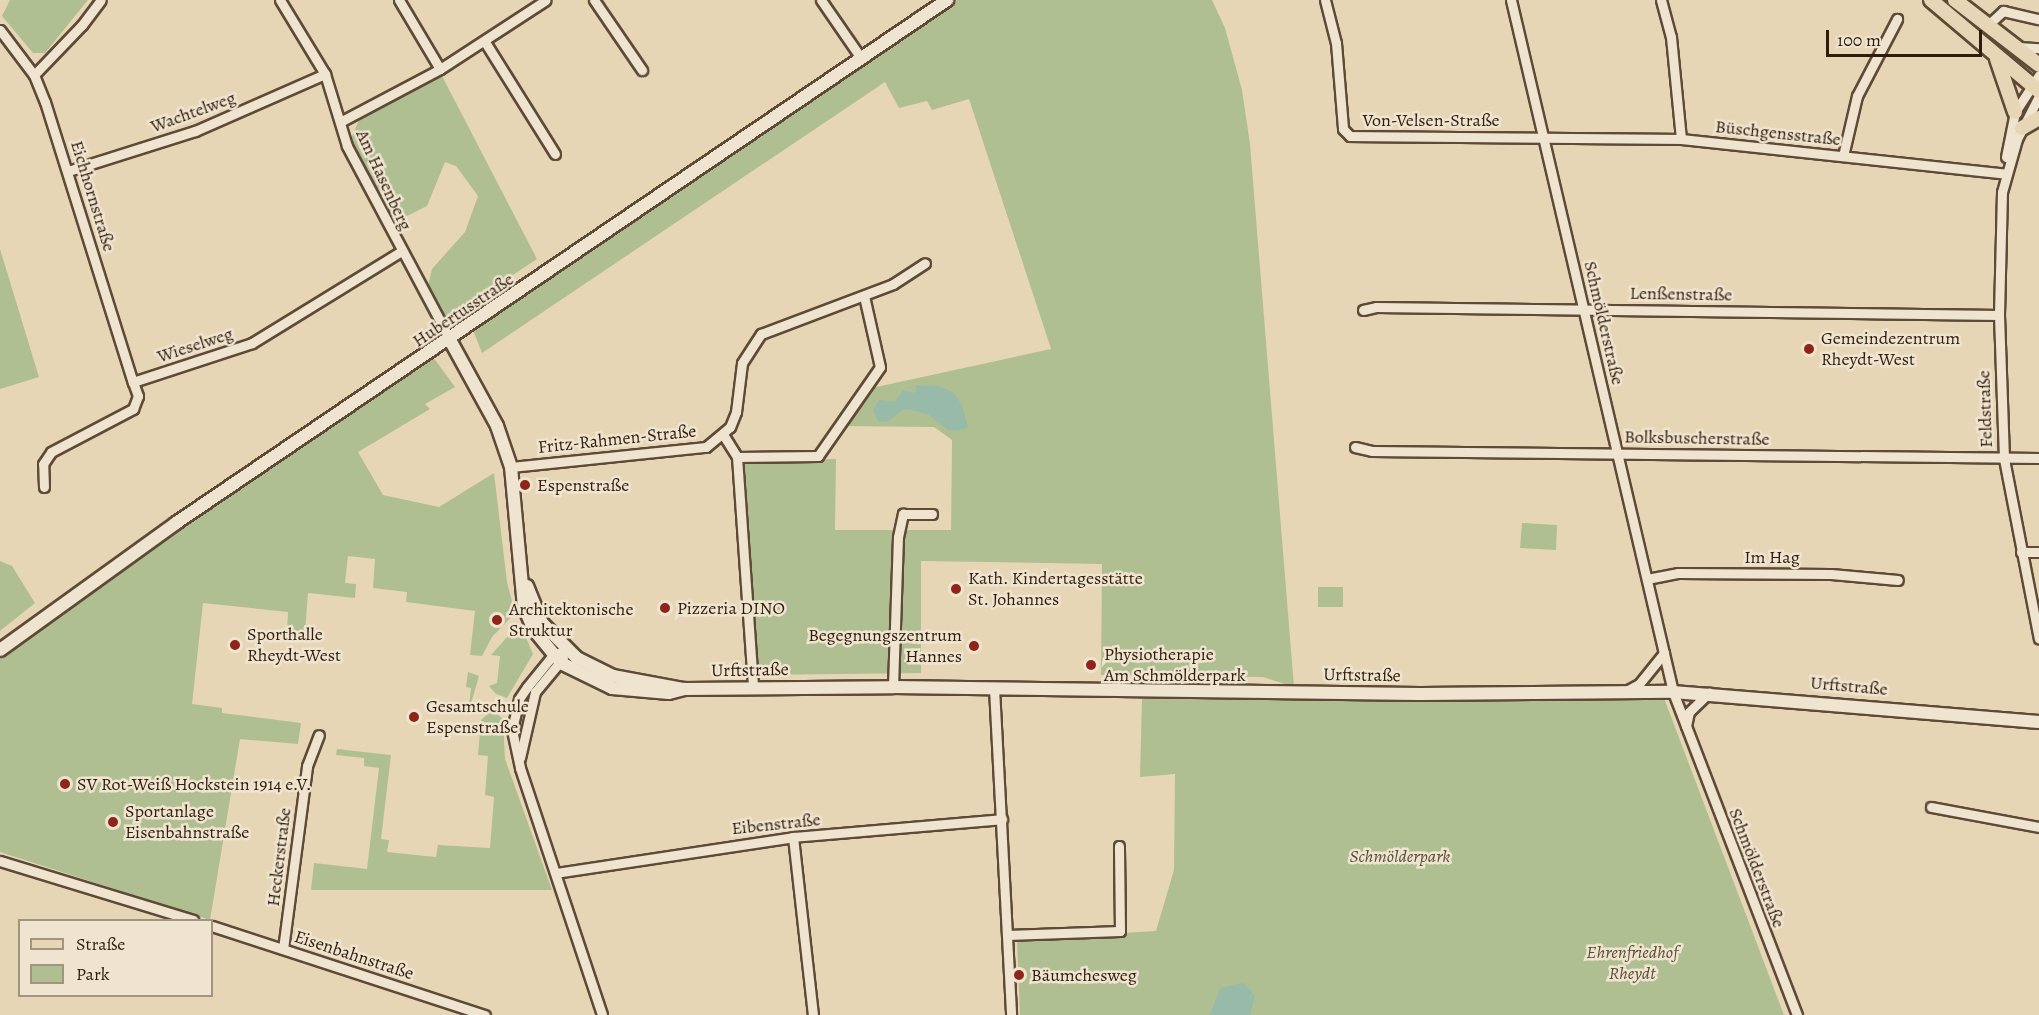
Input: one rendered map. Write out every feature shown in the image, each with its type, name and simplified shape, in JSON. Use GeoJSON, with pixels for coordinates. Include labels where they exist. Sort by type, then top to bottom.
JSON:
{"type":"FeatureCollection","features":[{"type":"Feature","properties":{"kind":"main road"},"geometry":{"type":"LineString","coordinates":[[1931,0],[1996,57],[2037,87]]}},
{"type":"Feature","properties":{"kind":"main road"},"geometry":{"type":"LineString","coordinates":[[1955,0],[2039,65]]}},
{"type":"Feature","properties":{"kind":"main road"},"geometry":{"type":"LineString","coordinates":[[1996,57],[2015,112]]}},
{"type":"Feature","properties":{"kind":"main road"},"geometry":{"type":"LineString","coordinates":[[2022,129],[2039,118]]}},
{"type":"Feature","properties":{"kind":"street"},"geometry":{"type":"LineString","coordinates":[[34,75],[82,25],[100,0]]}},
{"type":"Feature","properties":{"kind":"street","name":"Am Hasenberg"},"geometry":{"type":"LineString","coordinates":[[280,0],[325,74],[347,146],[400,252],[450,340]]}},
{"type":"Feature","properties":{"kind":"street"},"geometry":{"type":"LineString","coordinates":[[399,0],[440,69]]}},
{"type":"Feature","properties":{"kind":"street"},"geometry":{"type":"LineString","coordinates":[[340,122],[440,69],[485,42],[546,0]]}},
{"type":"Feature","properties":{"kind":"street"},"geometry":{"type":"LineString","coordinates":[[594,0],[642,70]]}},
{"type":"Feature","properties":{"kind":"street"},"geometry":{"type":"LineString","coordinates":[[822,0],[861,58]]}},
{"type":"Feature","properties":{"kind":"street","name":"Hubertusstraße"},"geometry":{"type":"LineString","coordinates":[[0,650],[176,523],[450,340],[946,0]]}},
{"type":"Feature","properties":{"kind":"street","name":"Von-Velsen-Straße"},"geometry":{"type":"LineString","coordinates":[[1325,0],[1336,44],[1343,129],[1350,136],[1546,136]]}},
{"type":"Feature","properties":{"kind":"street","name":"Schmölderstraße"},"geometry":{"type":"LineString","coordinates":[[1511,0],[1546,136],[1672,692],[1797,1015]]}},
{"type":"Feature","properties":{"kind":"street"},"geometry":{"type":"LineString","coordinates":[[1661,0],[1679,88],[1681,139]]}},
{"type":"Feature","properties":{"kind":"street"},"geometry":{"type":"LineString","coordinates":[[1988,26],[2003,11],[2039,19]]}},
{"type":"Feature","properties":{"kind":"street"},"geometry":{"type":"LineString","coordinates":[[1843,156],[1857,96],[1897,19]]}},
{"type":"Feature","properties":{"kind":"street","name":"Eichhornstraße"},"geometry":{"type":"LineString","coordinates":[[0,30],[34,75],[68,171],[133,382]]}},
{"type":"Feature","properties":{"kind":"street"},"geometry":{"type":"LineString","coordinates":[[485,42],[555,154]]}},
{"type":"Feature","properties":{"kind":"street"},"geometry":{"type":"LineString","coordinates":[[2015,47],[2039,48]]}},
{"type":"Feature","properties":{"kind":"street","name":"Wachtelweg"},"geometry":{"type":"LineString","coordinates":[[68,171],[195,131],[325,74]]}},
{"type":"Feature","properties":{"kind":"street","name":"Feldstraße"},"geometry":{"type":"LineString","coordinates":[[2037,87],[2015,112],[2006,174],[2000,315],[2004,459],[2039,639]]}},
{"type":"Feature","properties":{"kind":"street","name":"Feldstraße"},"geometry":{"type":"LineString","coordinates":[[2006,174],[2037,87]]}},
{"type":"Feature","properties":{"kind":"street","name":"Büschgensstraße"},"geometry":{"type":"LineString","coordinates":[[1546,136],[1681,139],[2006,174]]}},
{"type":"Feature","properties":{"kind":"street","name":"Wieselweg"},"geometry":{"type":"LineString","coordinates":[[133,382],[252,343],[400,252]]}},
{"type":"Feature","properties":{"kind":"street","name":"Fritz-Rahmen-Straße"},"geometry":{"type":"LineString","coordinates":[[511,467],[696,449],[724,436],[736,412],[742,363],[761,334],[893,284],[925,263]]}},
{"type":"Feature","properties":{"kind":"street"},"geometry":{"type":"LineString","coordinates":[[737,458],[818,456],[880,367],[864,296]]}},
{"type":"Feature","properties":{"kind":"street","name":"Lenßenstraße"},"geometry":{"type":"LineString","coordinates":[[1363,310],[2000,315]]}},
{"type":"Feature","properties":{"kind":"street","name":"Urftstraße"},"geometry":{"type":"LineString","coordinates":[[450,340],[497,426],[511,467],[524,607],[557,659],[612,688],[669,693],[684,689]]}},
{"type":"Feature","properties":{"kind":"street"},"geometry":{"type":"LineString","coordinates":[[44,487],[43,464],[51,452],[133,409],[138,396],[133,382]]}},
{"type":"Feature","properties":{"kind":"street","name":"Fritz-Rahmen-Straße"},"geometry":{"type":"LineString","coordinates":[[724,436],[737,458],[753,688]]}},
{"type":"Feature","properties":{"kind":"street","name":"Bolksbuscherstraße"},"geometry":{"type":"LineString","coordinates":[[1355,447],[1371,451],[2039,458]]}},
{"type":"Feature","properties":{"kind":"street"},"geometry":{"type":"LineString","coordinates":[[893,687],[898,537],[903,514],[932,514]]}},
{"type":"Feature","properties":{"kind":"street"},"geometry":{"type":"LineString","coordinates":[[2021,552],[2039,552]]}},
{"type":"Feature","properties":{"kind":"street","name":"Urftstraße"},"geometry":{"type":"LineString","coordinates":[[521,571],[542,623],[566,650],[614,676],[684,689],[893,687],[1421,694],[1672,692],[1708,693],[2039,722]]}},
{"type":"Feature","properties":{"kind":"street","name":"Im Hag"},"geometry":{"type":"LineString","coordinates":[[1647,579],[1678,573],[1831,574],[1898,580]]}},
{"type":"Feature","properties":{"kind":"street"},"geometry":{"type":"LineString","coordinates":[[566,650],[527,687],[514,716],[514,748],[602,1015]]}},
{"type":"Feature","properties":{"kind":"street"},"geometry":{"type":"LineString","coordinates":[[1626,691],[1639,684],[1664,653]]}},
{"type":"Feature","properties":{"kind":"street"},"geometry":{"type":"LineString","coordinates":[[994,688],[1011,1015]]}},
{"type":"Feature","properties":{"kind":"street"},"geometry":{"type":"LineString","coordinates":[[1687,732],[1684,720],[1708,693]]}},
{"type":"Feature","properties":{"kind":"street","name":"Heckerstraße"},"geometry":{"type":"LineString","coordinates":[[283,949],[307,766],[319,735]]}},
{"type":"Feature","properties":{"kind":"street"},"geometry":{"type":"LineString","coordinates":[[1931,807],[2039,827]]}},
{"type":"Feature","properties":{"kind":"street","name":"Eibenstraße"},"geometry":{"type":"LineString","coordinates":[[556,873],[793,837],[1002,819]]}},
{"type":"Feature","properties":{"kind":"street"},"geometry":{"type":"LineString","coordinates":[[793,837],[813,1015]]}},
{"type":"Feature","properties":{"kind":"street"},"geometry":{"type":"LineString","coordinates":[[1007,935],[1120,931],[1119,846]]}},
{"type":"Feature","properties":{"kind":"street"},"geometry":{"type":"LineString","coordinates":[[0,861],[187,919]]}},
{"type":"Feature","properties":{"kind":"street","name":"Eisenbahnstraße"},"geometry":{"type":"LineString","coordinates":[[213,926],[485,1015]]}},
{"type":"Feature","properties":{"kind":"green space"},"geometry":{"type":"Polygon","coordinates":[[[10,0],[88,0],[45,53],[33,53],[2,16],[10,0]]]}},
{"type":"Feature","properties":{"kind":"green space"},"geometry":{"type":"Polygon","coordinates":[[[957,0],[1212,0],[1225,28],[1242,90],[1250,144],[1294,687],[1263,677],[1101,675],[1102,564],[921,561],[921,673],[756,675],[741,461],[836,459],[835,530],[951,530],[952,440],[934,427],[840,426],[867,389],[1051,349],[969,99],[932,110],[927,101],[899,108],[885,82],[482,353],[473,330],[479,325],[957,0]]]}},
{"type":"Feature","properties":{"kind":"green space"},"geometry":{"type":"Polygon","coordinates":[[[442,76],[537,259],[447,319],[427,289],[432,269],[465,232],[478,196],[456,166],[445,162],[427,206],[393,223],[350,141],[359,120],[442,76]]]}},
{"type":"Feature","properties":{"kind":"green space"},"geometry":{"type":"Polygon","coordinates":[[[0,249],[39,377],[0,389],[0,249]]]}},
{"type":"Feature","properties":{"kind":"green space"},"geometry":{"type":"Polygon","coordinates":[[[433,357],[455,387],[425,404],[430,409],[358,452],[383,495],[439,507],[494,473],[507,582],[515,613],[492,637],[482,656],[470,655],[475,611],[406,602],[407,592],[373,588],[375,559],[348,556],[345,583],[356,584],[355,598],[308,593],[305,632],[287,630],[288,612],[203,603],[192,704],[222,708],[222,713],[301,723],[298,744],[240,739],[210,919],[0,852],[0,657],[44,623],[433,357]]]}},
{"type":"Feature","properties":{"kind":"green space"},"geometry":{"type":"Polygon","coordinates":[[[1522,523],[1557,525],[1556,550],[1520,548],[1522,523]]]}},
{"type":"Feature","properties":{"kind":"green space"},"geometry":{"type":"Polygon","coordinates":[[[0,561],[12,566],[35,603],[0,631],[0,561]]]}},
{"type":"Feature","properties":{"kind":"green space"},"geometry":{"type":"Polygon","coordinates":[[[1318,587],[1343,587],[1343,607],[1318,607],[1318,587]]]}},
{"type":"Feature","properties":{"kind":"green space"},"geometry":{"type":"Polygon","coordinates":[[[515,628],[522,628],[533,654],[507,698],[496,694],[489,686],[497,683],[500,656],[491,655],[515,628]]]}},
{"type":"Feature","properties":{"kind":"green space"},"geometry":{"type":"Polygon","coordinates":[[[468,672],[479,676],[468,714],[471,688],[466,687],[468,672]]]}},
{"type":"Feature","properties":{"kind":"green space","name":"Schmölderpark"},"geometry":{"type":"Polygon","coordinates":[[[1664,698],[1784,1015],[1020,1015],[1017,939],[1156,931],[1174,870],[1175,774],[1140,777],[1142,699],[1664,698]]]}},
{"type":"Feature","properties":{"kind":"green space"},"geometry":{"type":"Polygon","coordinates":[[[492,710],[503,719],[505,759],[552,890],[311,890],[314,863],[367,869],[379,768],[364,766],[364,758],[336,755],[337,749],[391,755],[381,839],[389,840],[387,852],[436,857],[438,845],[490,848],[494,797],[485,795],[488,756],[478,755],[481,720],[492,710]]]}},
{"type":"Feature","properties":{"kind":"shaded area"},"geometry":{"type":"Polygon","coordinates":[[[917,385],[939,386],[953,392],[962,405],[968,427],[959,431],[948,430],[929,415],[909,409],[902,410],[887,422],[878,421],[873,410],[879,400],[895,402],[903,390],[914,393],[917,385]]]}},
{"type":"Feature","properties":{"kind":"shaded area"},"geometry":{"type":"Polygon","coordinates":[[[1244,983],[1255,996],[1250,1015],[1210,1015],[1220,988],[1244,983]]]}},
{"type":"Feature","properties":{"kind":"place","name":"Gemeindezentrum Rheydt-West"},"geometry":{"type":"Point","coordinates":[1809,349]}},
{"type":"Feature","properties":{"kind":"place","name":"Espenstraße"},"geometry":{"type":"Point","coordinates":[525,485]}},
{"type":"Feature","properties":{"kind":"place","name":"Kath. Kindertagesstätte St. Johannes"},"geometry":{"type":"Point","coordinates":[956,589]}},
{"type":"Feature","properties":{"kind":"place","name":"Pizzeria DINO"},"geometry":{"type":"Point","coordinates":[665,608]}},
{"type":"Feature","properties":{"kind":"place","name":"Architektonische Struktur"},"geometry":{"type":"Point","coordinates":[497,620]}},
{"type":"Feature","properties":{"kind":"place","name":"Sporthalle Rheydt-West"},"geometry":{"type":"Point","coordinates":[235,645]}},
{"type":"Feature","properties":{"kind":"place","name":"Begegnungszentrum Hannes"},"geometry":{"type":"Point","coordinates":[974,646]}},
{"type":"Feature","properties":{"kind":"place","name":"Physiotherapie Am Schmölderpark"},"geometry":{"type":"Point","coordinates":[1091,665]}},
{"type":"Feature","properties":{"kind":"place","name":"Gesamtschule Espenstraße"},"geometry":{"type":"Point","coordinates":[414,717]}},
{"type":"Feature","properties":{"kind":"place","name":"SV Rot-Weiß Hockstein 1914 e.V."},"geometry":{"type":"Point","coordinates":[65,784]}},
{"type":"Feature","properties":{"kind":"place","name":"Sportanlage Eisenbahnstraße"},"geometry":{"type":"Point","coordinates":[113,822]}},
{"type":"Feature","properties":{"kind":"place","name":"Bäumchesweg"},"geometry":{"type":"Point","coordinates":[1019,975]}},
{"type":"Feature","properties":{"kind":"park label","name":"Ehrenfriedhof Rheydt"},"geometry":{"type":"Point","coordinates":[1632,963]}}]}
